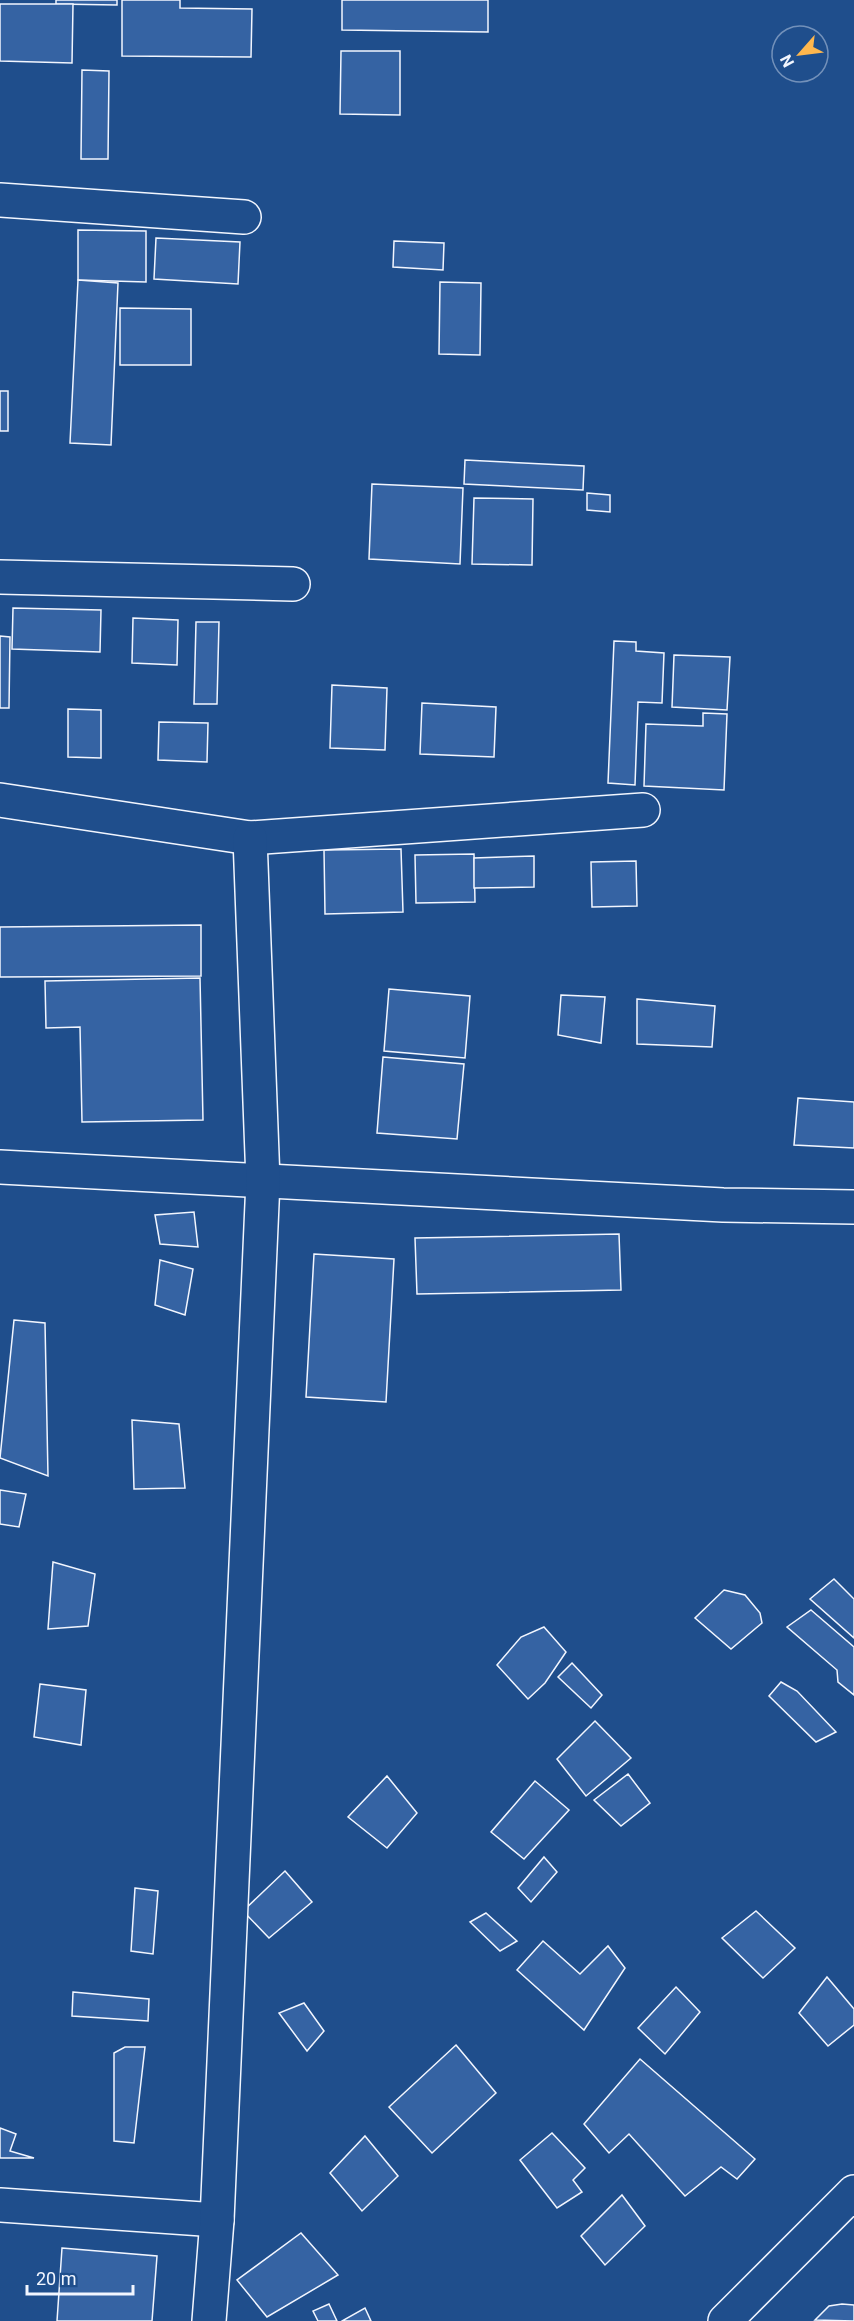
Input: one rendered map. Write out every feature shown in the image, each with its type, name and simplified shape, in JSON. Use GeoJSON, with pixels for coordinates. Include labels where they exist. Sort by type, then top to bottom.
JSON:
{"type":"FeatureCollection","features":[{"type":"Feature","properties":{"kind":"street"},"geometry":{"type":"LineString","coordinates":[[0,200],[244,217]]}},
{"type":"Feature","properties":{"kind":"street"},"geometry":{"type":"LineString","coordinates":[[0,577],[293,584]]}},
{"type":"Feature","properties":{"kind":"street"},"geometry":{"type":"LineString","coordinates":[[0,800],[250,838],[643,810]]}},
{"type":"Feature","properties":{"kind":"street"},"geometry":{"type":"LineString","coordinates":[[209,2321],[217,2220],[263,1181],[250,838]]}},
{"type":"Feature","properties":{"kind":"street"},"geometry":{"type":"LineString","coordinates":[[0,1167],[723,1205],[854,1207]]}},
{"type":"Feature","properties":{"kind":"street"},"geometry":{"type":"LineString","coordinates":[[725,2321],[854,2192]]}},
{"type":"Feature","properties":{"kind":"street"},"geometry":{"type":"LineString","coordinates":[[0,2205],[217,2220]]}},
{"type":"Feature","properties":{"kind":"building"},"geometry":{"type":"Polygon","coordinates":[[[56,0],[117,0],[117,5],[56,4],[56,0]]]}},
{"type":"Feature","properties":{"kind":"building"},"geometry":{"type":"Polygon","coordinates":[[[122,0],[180,0],[180,8],[252,9],[251,57],[122,56],[122,0]]]}},
{"type":"Feature","properties":{"kind":"building"},"geometry":{"type":"Polygon","coordinates":[[[342,0],[488,0],[488,32],[342,30],[342,0]]]}},
{"type":"Feature","properties":{"kind":"building"},"geometry":{"type":"Polygon","coordinates":[[[0,4],[73,4],[72,63],[0,61],[0,4]]]}},
{"type":"Feature","properties":{"kind":"building"},"geometry":{"type":"Polygon","coordinates":[[[341,51],[400,51],[400,115],[340,114],[341,51]]]}},
{"type":"Feature","properties":{"kind":"building"},"geometry":{"type":"Polygon","coordinates":[[[82,70],[109,71],[108,159],[81,159],[82,70]]]}},
{"type":"Feature","properties":{"kind":"building"},"geometry":{"type":"Polygon","coordinates":[[[78,230],[146,231],[146,282],[78,280],[78,230]]]}},
{"type":"Feature","properties":{"kind":"building"},"geometry":{"type":"Polygon","coordinates":[[[156,238],[240,242],[238,284],[154,279],[156,238]]]}},
{"type":"Feature","properties":{"kind":"building"},"geometry":{"type":"Polygon","coordinates":[[[394,241],[444,243],[443,270],[393,267],[394,241]]]}},
{"type":"Feature","properties":{"kind":"building"},"geometry":{"type":"Polygon","coordinates":[[[78,280],[118,283],[111,445],[70,443],[78,280]]]}},
{"type":"Feature","properties":{"kind":"building"},"geometry":{"type":"Polygon","coordinates":[[[440,282],[481,283],[480,355],[439,354],[440,282]]]}},
{"type":"Feature","properties":{"kind":"building"},"geometry":{"type":"Polygon","coordinates":[[[120,308],[191,309],[191,365],[120,365],[120,308]]]}},
{"type":"Feature","properties":{"kind":"building"},"geometry":{"type":"Polygon","coordinates":[[[0,391],[8,391],[8,431],[0,431],[0,391]]]}},
{"type":"Feature","properties":{"kind":"building"},"geometry":{"type":"Polygon","coordinates":[[[465,460],[584,466],[583,490],[464,484],[465,460]]]}},
{"type":"Feature","properties":{"kind":"building"},"geometry":{"type":"Polygon","coordinates":[[[372,484],[463,488],[460,564],[369,559],[372,484]]]}},
{"type":"Feature","properties":{"kind":"building"},"geometry":{"type":"Polygon","coordinates":[[[587,493],[610,495],[610,512],[587,510],[587,493]]]}},
{"type":"Feature","properties":{"kind":"building"},"geometry":{"type":"Polygon","coordinates":[[[474,498],[533,499],[532,565],[472,564],[474,498]]]}},
{"type":"Feature","properties":{"kind":"building"},"geometry":{"type":"Polygon","coordinates":[[[13,608],[101,610],[100,652],[12,649],[13,608]]]}},
{"type":"Feature","properties":{"kind":"building"},"geometry":{"type":"Polygon","coordinates":[[[133,618],[178,620],[177,665],[132,663],[133,618]]]}},
{"type":"Feature","properties":{"kind":"building"},"geometry":{"type":"Polygon","coordinates":[[[196,622],[219,622],[217,704],[194,704],[196,622]]]}},
{"type":"Feature","properties":{"kind":"building"},"geometry":{"type":"Polygon","coordinates":[[[0,636],[10,637],[9,708],[0,708],[0,636]]]}},
{"type":"Feature","properties":{"kind":"building"},"geometry":{"type":"Polygon","coordinates":[[[614,641],[636,642],[636,651],[664,653],[662,703],[638,702],[635,785],[608,783],[614,641]]]}},
{"type":"Feature","properties":{"kind":"building"},"geometry":{"type":"Polygon","coordinates":[[[674,655],[730,657],[727,710],[672,707],[674,655]]]}},
{"type":"Feature","properties":{"kind":"building"},"geometry":{"type":"Polygon","coordinates":[[[332,685],[387,688],[385,750],[330,748],[332,685]]]}},
{"type":"Feature","properties":{"kind":"building"},"geometry":{"type":"Polygon","coordinates":[[[422,703],[496,707],[494,757],[420,754],[422,703]]]}},
{"type":"Feature","properties":{"kind":"building"},"geometry":{"type":"Polygon","coordinates":[[[68,709],[101,710],[101,758],[68,757],[68,709]]]}},
{"type":"Feature","properties":{"kind":"building"},"geometry":{"type":"Polygon","coordinates":[[[703,713],[727,714],[724,790],[644,786],[646,724],[703,726],[703,713]]]}},
{"type":"Feature","properties":{"kind":"building"},"geometry":{"type":"Polygon","coordinates":[[[159,722],[208,723],[207,762],[158,760],[159,722]]]}},
{"type":"Feature","properties":{"kind":"building"},"geometry":{"type":"Polygon","coordinates":[[[401,849],[403,912],[325,914],[324,850],[401,849]]]}},
{"type":"Feature","properties":{"kind":"building"},"geometry":{"type":"Polygon","coordinates":[[[474,854],[475,902],[416,903],[415,855],[474,854]]]}},
{"type":"Feature","properties":{"kind":"building"},"geometry":{"type":"Polygon","coordinates":[[[534,856],[534,887],[474,888],[474,858],[534,856]]]}},
{"type":"Feature","properties":{"kind":"building"},"geometry":{"type":"Polygon","coordinates":[[[636,861],[637,906],[592,907],[591,862],[636,861]]]}},
{"type":"Feature","properties":{"kind":"building"},"geometry":{"type":"Polygon","coordinates":[[[201,925],[201,976],[0,977],[0,927],[201,925]]]}},
{"type":"Feature","properties":{"kind":"building"},"geometry":{"type":"Polygon","coordinates":[[[200,978],[203,1120],[82,1122],[80,1027],[46,1028],[45,981],[200,978]]]}},
{"type":"Feature","properties":{"kind":"building"},"geometry":{"type":"Polygon","coordinates":[[[389,989],[470,996],[465,1058],[384,1051],[389,989]]]}},
{"type":"Feature","properties":{"kind":"building"},"geometry":{"type":"Polygon","coordinates":[[[561,995],[605,997],[601,1043],[558,1035],[561,995]]]}},
{"type":"Feature","properties":{"kind":"building"},"geometry":{"type":"Polygon","coordinates":[[[637,999],[715,1006],[712,1047],[637,1044],[637,999]]]}},
{"type":"Feature","properties":{"kind":"building"},"geometry":{"type":"Polygon","coordinates":[[[383,1057],[464,1064],[457,1139],[377,1133],[383,1057]]]}},
{"type":"Feature","properties":{"kind":"building"},"geometry":{"type":"Polygon","coordinates":[[[798,1098],[854,1102],[854,1148],[794,1145],[798,1098]]]}},
{"type":"Feature","properties":{"kind":"building"},"geometry":{"type":"Polygon","coordinates":[[[194,1212],[198,1247],[160,1244],[155,1215],[194,1212]]]}},
{"type":"Feature","properties":{"kind":"building"},"geometry":{"type":"Polygon","coordinates":[[[619,1234],[621,1290],[417,1294],[415,1238],[619,1234]]]}},
{"type":"Feature","properties":{"kind":"building"},"geometry":{"type":"Polygon","coordinates":[[[314,1254],[394,1259],[386,1402],[306,1397],[314,1254]]]}},
{"type":"Feature","properties":{"kind":"building"},"geometry":{"type":"Polygon","coordinates":[[[160,1260],[193,1269],[185,1315],[155,1305],[160,1260]]]}},
{"type":"Feature","properties":{"kind":"building"},"geometry":{"type":"Polygon","coordinates":[[[14,1320],[45,1323],[48,1476],[0,1458],[14,1320]]]}},
{"type":"Feature","properties":{"kind":"building"},"geometry":{"type":"Polygon","coordinates":[[[132,1420],[179,1424],[185,1488],[134,1489],[132,1420]]]}},
{"type":"Feature","properties":{"kind":"building"},"geometry":{"type":"Polygon","coordinates":[[[0,1490],[26,1494],[19,1527],[0,1524],[0,1490]]]}},
{"type":"Feature","properties":{"kind":"building"},"geometry":{"type":"Polygon","coordinates":[[[53,1562],[95,1574],[88,1626],[48,1629],[53,1562]]]}},
{"type":"Feature","properties":{"kind":"building"},"geometry":{"type":"Polygon","coordinates":[[[834,1579],[854,1599],[854,1638],[810,1599],[834,1579]]]}},
{"type":"Feature","properties":{"kind":"building"},"geometry":{"type":"Polygon","coordinates":[[[724,1590],[745,1595],[760,1613],[762,1623],[731,1649],[695,1618],[724,1590]]]}},
{"type":"Feature","properties":{"kind":"building"},"geometry":{"type":"Polygon","coordinates":[[[811,1610],[854,1647],[854,1695],[838,1682],[837,1670],[787,1627],[811,1610]]]}},
{"type":"Feature","properties":{"kind":"building"},"geometry":{"type":"Polygon","coordinates":[[[544,1627],[566,1652],[545,1683],[528,1699],[497,1665],[521,1637],[544,1627]]]}},
{"type":"Feature","properties":{"kind":"building"},"geometry":{"type":"Polygon","coordinates":[[[572,1663],[602,1695],[591,1708],[558,1677],[572,1663]]]}},
{"type":"Feature","properties":{"kind":"building"},"geometry":{"type":"Polygon","coordinates":[[[781,1682],[797,1691],[836,1732],[816,1742],[769,1696],[781,1682]]]}},
{"type":"Feature","properties":{"kind":"building"},"geometry":{"type":"Polygon","coordinates":[[[40,1684],[86,1690],[81,1745],[34,1737],[40,1684]]]}},
{"type":"Feature","properties":{"kind":"building"},"geometry":{"type":"Polygon","coordinates":[[[595,1721],[631,1758],[586,1796],[557,1759],[595,1721]]]}},
{"type":"Feature","properties":{"kind":"building"},"geometry":{"type":"Polygon","coordinates":[[[628,1774],[650,1803],[621,1826],[594,1800],[628,1774]]]}},
{"type":"Feature","properties":{"kind":"building"},"geometry":{"type":"Polygon","coordinates":[[[387,1776],[417,1813],[387,1848],[348,1817],[387,1776]]]}},
{"type":"Feature","properties":{"kind":"building"},"geometry":{"type":"Polygon","coordinates":[[[535,1781],[569,1810],[524,1859],[491,1832],[535,1781]]]}},
{"type":"Feature","properties":{"kind":"building"},"geometry":{"type":"Polygon","coordinates":[[[544,1857],[557,1872],[531,1902],[518,1888],[544,1857]]]}},
{"type":"Feature","properties":{"kind":"building"},"geometry":{"type":"Polygon","coordinates":[[[285,1871],[312,1902],[269,1938],[243,1911],[285,1871]]]}},
{"type":"Feature","properties":{"kind":"building"},"geometry":{"type":"Polygon","coordinates":[[[135,1888],[158,1891],[153,1954],[131,1951],[135,1888]]]}},
{"type":"Feature","properties":{"kind":"building"},"geometry":{"type":"Polygon","coordinates":[[[756,1911],[795,1948],[763,1978],[722,1938],[756,1911]]]}},
{"type":"Feature","properties":{"kind":"building"},"geometry":{"type":"Polygon","coordinates":[[[486,1913],[517,1941],[500,1951],[470,1922],[486,1913]]]}},
{"type":"Feature","properties":{"kind":"building"},"geometry":{"type":"Polygon","coordinates":[[[543,1941],[580,1974],[608,1946],[625,1968],[584,2030],[517,1970],[543,1941]]]}},
{"type":"Feature","properties":{"kind":"building"},"geometry":{"type":"Polygon","coordinates":[[[827,1977],[854,2009],[854,2025],[828,2046],[799,2013],[827,1977]]]}},
{"type":"Feature","properties":{"kind":"building"},"geometry":{"type":"Polygon","coordinates":[[[676,1987],[700,2012],[665,2054],[638,2028],[676,1987]]]}},
{"type":"Feature","properties":{"kind":"building"},"geometry":{"type":"Polygon","coordinates":[[[73,1992],[149,1999],[148,2021],[72,2016],[73,1992]]]}},
{"type":"Feature","properties":{"kind":"building"},"geometry":{"type":"Polygon","coordinates":[[[304,2003],[324,2031],[307,2051],[279,2013],[304,2003]]]}},
{"type":"Feature","properties":{"kind":"building"},"geometry":{"type":"Polygon","coordinates":[[[456,2045],[496,2093],[432,2153],[389,2107],[456,2045]]]}},
{"type":"Feature","properties":{"kind":"building"},"geometry":{"type":"Polygon","coordinates":[[[125,2047],[145,2047],[134,2143],[114,2141],[114,2053],[125,2047]]]}},
{"type":"Feature","properties":{"kind":"building"},"geometry":{"type":"Polygon","coordinates":[[[640,2059],[755,2159],[737,2179],[721,2167],[685,2196],[629,2134],[609,2153],[584,2124],[640,2059]]]}},
{"type":"Feature","properties":{"kind":"building"},"geometry":{"type":"Polygon","coordinates":[[[0,2128],[16,2134],[10,2151],[34,2158],[0,2158],[0,2128]]]}},
{"type":"Feature","properties":{"kind":"building"},"geometry":{"type":"Polygon","coordinates":[[[552,2133],[585,2168],[573,2180],[582,2192],[557,2208],[520,2160],[552,2133]]]}},
{"type":"Feature","properties":{"kind":"building"},"geometry":{"type":"Polygon","coordinates":[[[365,2136],[398,2176],[362,2211],[330,2173],[365,2136]]]}},
{"type":"Feature","properties":{"kind":"building"},"geometry":{"type":"Polygon","coordinates":[[[622,2195],[645,2226],[605,2265],[581,2236],[622,2195]]]}},
{"type":"Feature","properties":{"kind":"building"},"geometry":{"type":"Polygon","coordinates":[[[301,2233],[338,2275],[267,2317],[237,2280],[301,2233]]]}},
{"type":"Feature","properties":{"kind":"building"},"geometry":{"type":"Polygon","coordinates":[[[62,2248],[157,2256],[152,2321],[57,2321],[62,2248]]]}},
{"type":"Feature","properties":{"kind":"building"},"geometry":{"type":"Polygon","coordinates":[[[329,2304],[337,2321],[318,2321],[313,2311],[329,2304]]]}},
{"type":"Feature","properties":{"kind":"building"},"geometry":{"type":"Polygon","coordinates":[[[854,2305],[854,2321],[815,2320],[829,2306],[854,2305]]]}},
{"type":"Feature","properties":{"kind":"building"},"geometry":{"type":"Polygon","coordinates":[[[365,2308],[371,2321],[342,2321],[365,2308]]]}}]}
